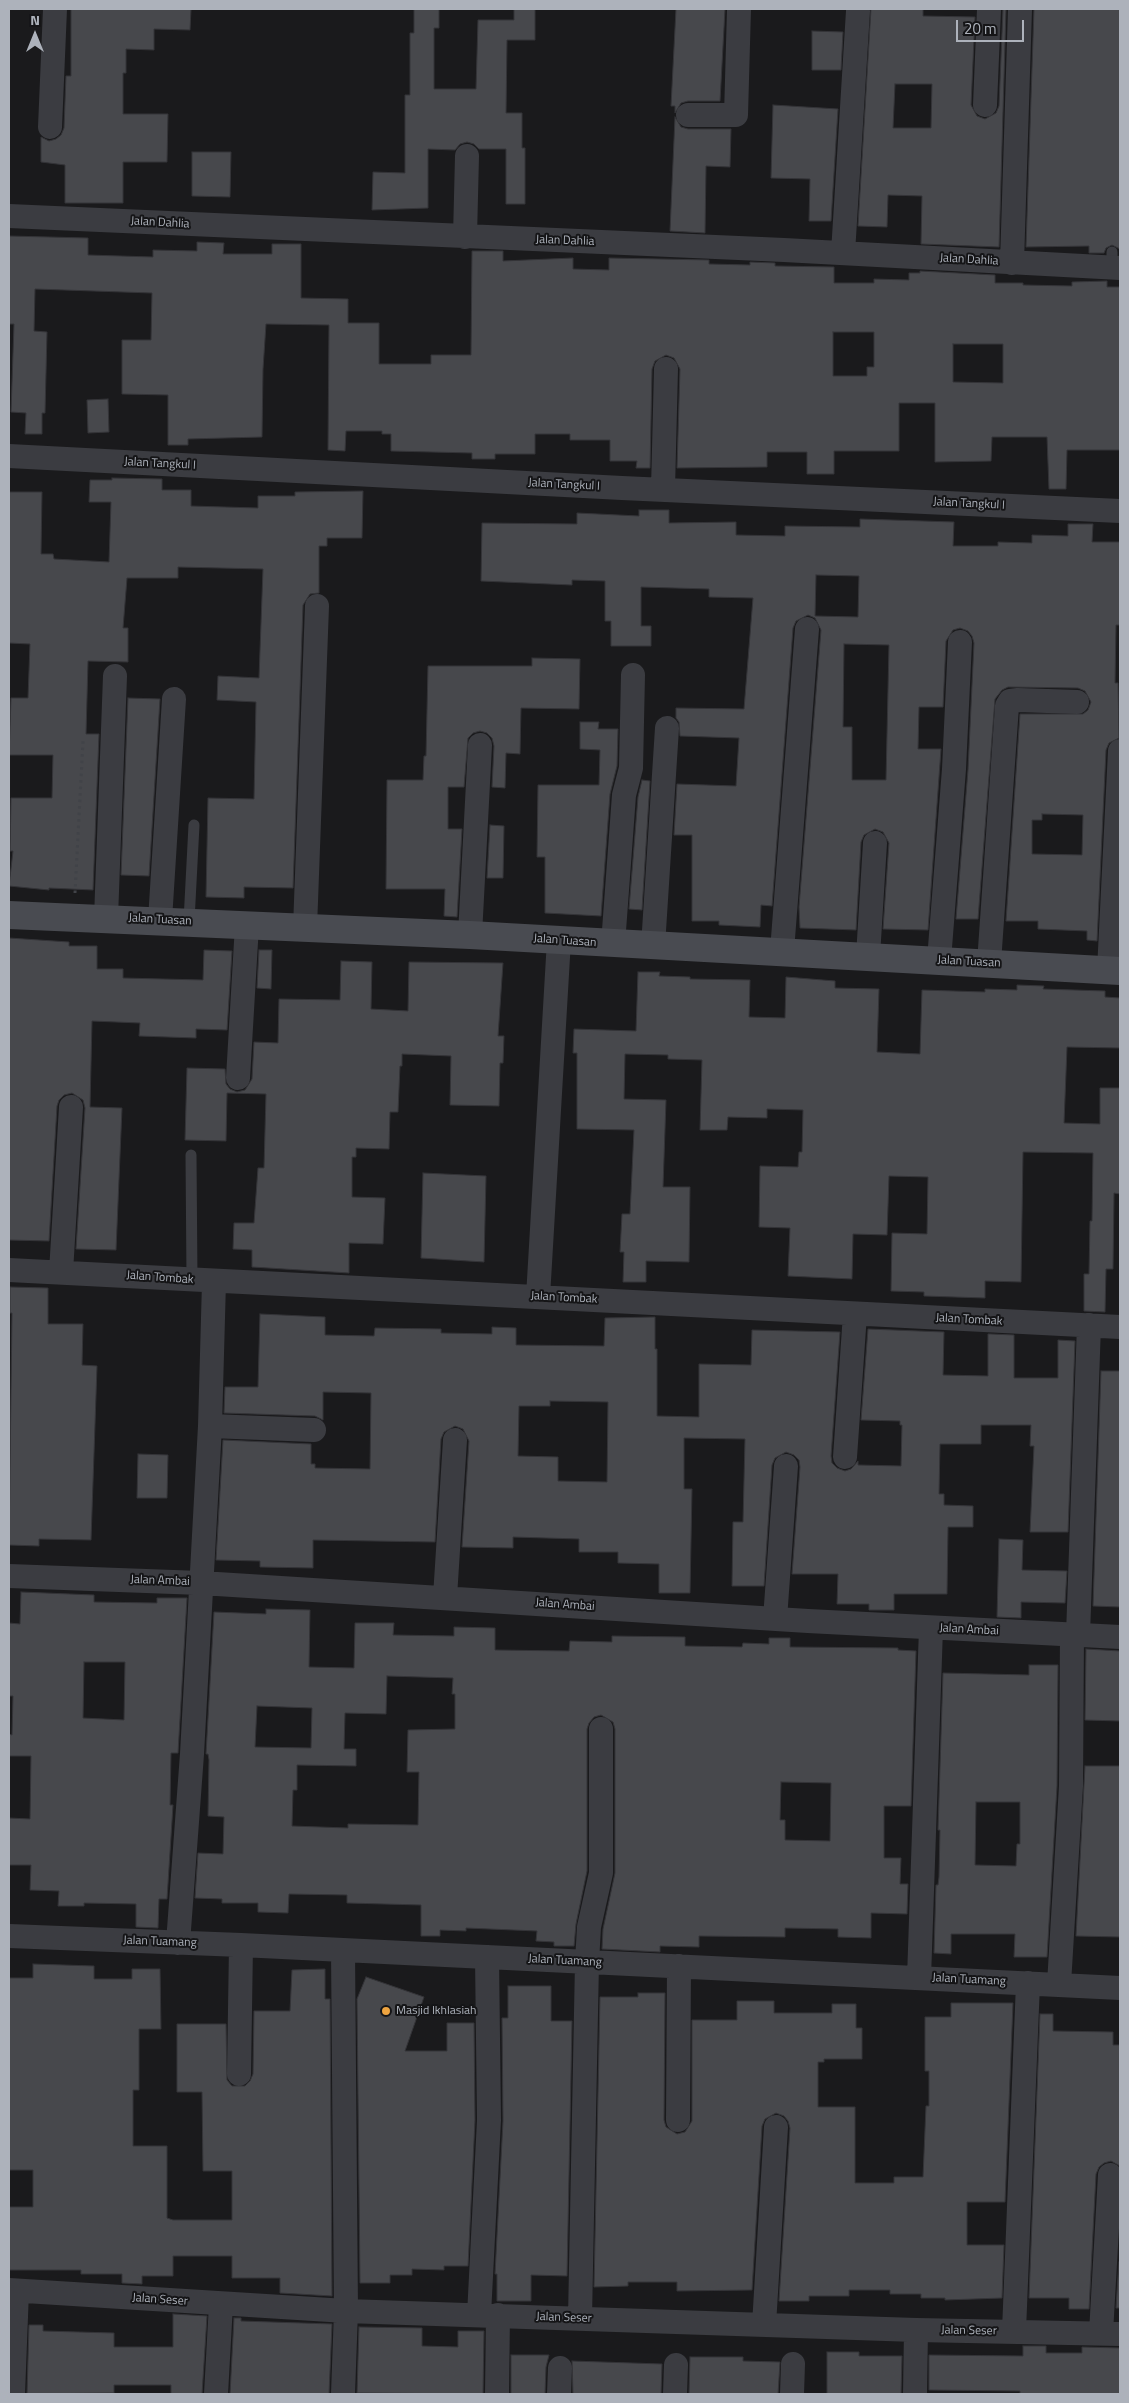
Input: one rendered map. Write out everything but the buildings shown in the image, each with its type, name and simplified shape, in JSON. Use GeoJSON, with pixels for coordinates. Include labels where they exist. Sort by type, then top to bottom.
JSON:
{"type":"FeatureCollection","features":[{"type":"Feature","properties":{"kind":"street"},"geometry":{"type":"LineString","coordinates":[[50,126],[56,9]]}},
{"type":"Feature","properties":{"kind":"street"},"geometry":{"type":"LineString","coordinates":[[688,116],[736,115],[739,9]]}},
{"type":"Feature","properties":{"kind":"street"},"geometry":{"type":"LineString","coordinates":[[986,105],[990,9]]}},
{"type":"Feature","properties":{"kind":"street"},"geometry":{"type":"LineString","coordinates":[[1012,263],[1020,9]]}},
{"type":"Feature","properties":{"kind":"street"},"geometry":{"type":"LineString","coordinates":[[843,253],[858,11]]}},
{"type":"Feature","properties":{"kind":"street"},"geometry":{"type":"LineString","coordinates":[[465,236],[467,156]]}},
{"type":"Feature","properties":{"kind":"street","name":"Jalan Dahlia"},"geometry":{"type":"LineString","coordinates":[[9,216],[843,253],[1012,263],[1115,263]]}},
{"type":"Feature","properties":{"kind":"street"},"geometry":{"type":"LineString","coordinates":[[663,490],[666,370]]}},
{"type":"Feature","properties":{"kind":"street","name":"Jalan Tangkul I"},"geometry":{"type":"LineString","coordinates":[[9,456],[663,490],[1120,511]]}},
{"type":"Feature","properties":{"kind":"street"},"geometry":{"type":"LineString","coordinates":[[305,928],[317,606]]}},
{"type":"Feature","properties":{"kind":"street"},"geometry":{"type":"LineString","coordinates":[[782,951],[806,629]]}},
{"type":"Feature","properties":{"kind":"street"},"geometry":{"type":"LineString","coordinates":[[939,960],[953,779],[960,642]]}},
{"type":"Feature","properties":{"kind":"street"},"geometry":{"type":"LineString","coordinates":[[613,944],[624,795],[630,768],[633,675]]}},
{"type":"Feature","properties":{"kind":"street"},"geometry":{"type":"LineString","coordinates":[[106,918],[115,676]]}},
{"type":"Feature","properties":{"kind":"street"},"geometry":{"type":"LineString","coordinates":[[160,920],[174,699]]}},
{"type":"Feature","properties":{"kind":"street"},"geometry":{"type":"LineString","coordinates":[[989,963],[1007,706],[1010,701],[1018,700],[1077,702]]}},
{"type":"Feature","properties":{"kind":"street"},"geometry":{"type":"LineString","coordinates":[[653,946],[667,728]]}},
{"type":"Feature","properties":{"kind":"street"},"geometry":{"type":"LineString","coordinates":[[470,935],[480,745]]}},
{"type":"Feature","properties":{"kind":"street"},"geometry":{"type":"LineString","coordinates":[[1115,970],[1120,750]]}},
{"type":"Feature","properties":{"kind":"street"},"geometry":{"type":"LineString","coordinates":[[868,956],[875,843]]}},
{"type":"Feature","properties":{"kind":"street","name":"Jalan Tuasan"},"geometry":{"type":"LineString","coordinates":[[9,915],[73,916],[470,935],[1115,970]]}},
{"type":"Feature","properties":{"kind":"street"},"geometry":{"type":"LineString","coordinates":[[238,1078],[247,925]]}},
{"type":"Feature","properties":{"kind":"street"},"geometry":{"type":"LineString","coordinates":[[538,1297],[559,940]]}},
{"type":"Feature","properties":{"kind":"street"},"geometry":{"type":"LineString","coordinates":[[61,1272],[71,1108]]}},
{"type":"Feature","properties":{"kind":"street","name":"Jalan Tombak"},"geometry":{"type":"LineString","coordinates":[[9,1270],[1120,1327]]}},
{"type":"Feature","properties":{"kind":"street"},"geometry":{"type":"LineString","coordinates":[[178,1943],[192,1754],[210,1426],[203,1281]]}},
{"type":"Feature","properties":{"kind":"street"},"geometry":{"type":"LineString","coordinates":[[845,1458],[855,1314]]}},
{"type":"Feature","properties":{"kind":"street"},"geometry":{"type":"LineString","coordinates":[[1059,1984],[1071,1786],[1075,1635],[1088,1325]]}},
{"type":"Feature","properties":{"kind":"street"},"geometry":{"type":"LineString","coordinates":[[210,1426],[314,1430]]}},
{"type":"Feature","properties":{"kind":"street"},"geometry":{"type":"LineString","coordinates":[[444,1597],[455,1440]]}},
{"type":"Feature","properties":{"kind":"street"},"geometry":{"type":"LineString","coordinates":[[774,1619],[786,1466]]}},
{"type":"Feature","properties":{"kind":"street","name":"Jalan Ambai"},"geometry":{"type":"LineString","coordinates":[[9,1576],[201,1583],[774,1619],[1120,1636]]}},
{"type":"Feature","properties":{"kind":"street"},"geometry":{"type":"LineString","coordinates":[[918,1978],[927,1792],[931,1628]]}},
{"type":"Feature","properties":{"kind":"street"},"geometry":{"type":"LineString","coordinates":[[580,2318],[587,1962],[589,1927],[601,1873],[601,1729]]}},
{"type":"Feature","properties":{"kind":"street","name":"Jalan Tuamang"},"geometry":{"type":"LineString","coordinates":[[9,1936],[241,1945],[1120,1988]]}},
{"type":"Feature","properties":{"kind":"street"},"geometry":{"type":"LineString","coordinates":[[239,2074],[241,1945]]}},
{"type":"Feature","properties":{"kind":"street"},"geometry":{"type":"LineString","coordinates":[[343,1950],[346,2311],[343,2394]]}},
{"type":"Feature","properties":{"kind":"street"},"geometry":{"type":"LineString","coordinates":[[487,1957],[489,2315],[497,2394]]}},
{"type":"Feature","properties":{"kind":"street"},"geometry":{"type":"LineString","coordinates":[[678,2120],[679,1966]]}},
{"type":"Feature","properties":{"kind":"street"},"geometry":{"type":"LineString","coordinates":[[1014,2331],[1028,1983]]}},
{"type":"Feature","properties":{"kind":"street"},"geometry":{"type":"LineString","coordinates":[[764,2325],[776,2127]]}},
{"type":"Feature","properties":{"kind":"street"},"geometry":{"type":"LineString","coordinates":[[1110,2176],[1111,2334]]}},
{"type":"Feature","properties":{"kind":"street"},"geometry":{"type":"LineString","coordinates":[[13,2290],[13,2394]]}},
{"type":"Feature","properties":{"kind":"street","name":"Jalan Seser"},"geometry":{"type":"LineString","coordinates":[[13,2290],[346,2311],[916,2330],[1111,2334]]}},
{"type":"Feature","properties":{"kind":"street"},"geometry":{"type":"LineString","coordinates":[[216,2394],[220,2304]]}},
{"type":"Feature","properties":{"kind":"street"},"geometry":{"type":"LineString","coordinates":[[916,2330],[916,2394]]}},
{"type":"Feature","properties":{"kind":"street"},"geometry":{"type":"LineString","coordinates":[[792,2394],[793,2364]]}},
{"type":"Feature","properties":{"kind":"street"},"geometry":{"type":"LineString","coordinates":[[676,2365],[676,2394]]}},
{"type":"Feature","properties":{"kind":"street"},"geometry":{"type":"LineString","coordinates":[[559,2394],[560,2368]]}},
{"type":"Feature","properties":{"kind":"lane"},"geometry":{"type":"LineString","coordinates":[[188,921],[194,825]]}},
{"type":"Feature","properties":{"kind":"lane"},"geometry":{"type":"LineString","coordinates":[[191,1155],[203,1281]]}},
{"type":"Feature","properties":{"kind":"path"},"geometry":{"type":"LineString","coordinates":[[73,916],[83,740]]}},
{"type":"Feature","properties":{"kind":"place","name":"Masjid Ikhlasiah"},"geometry":{"type":"Point","coordinates":[386,2011]}}]}
